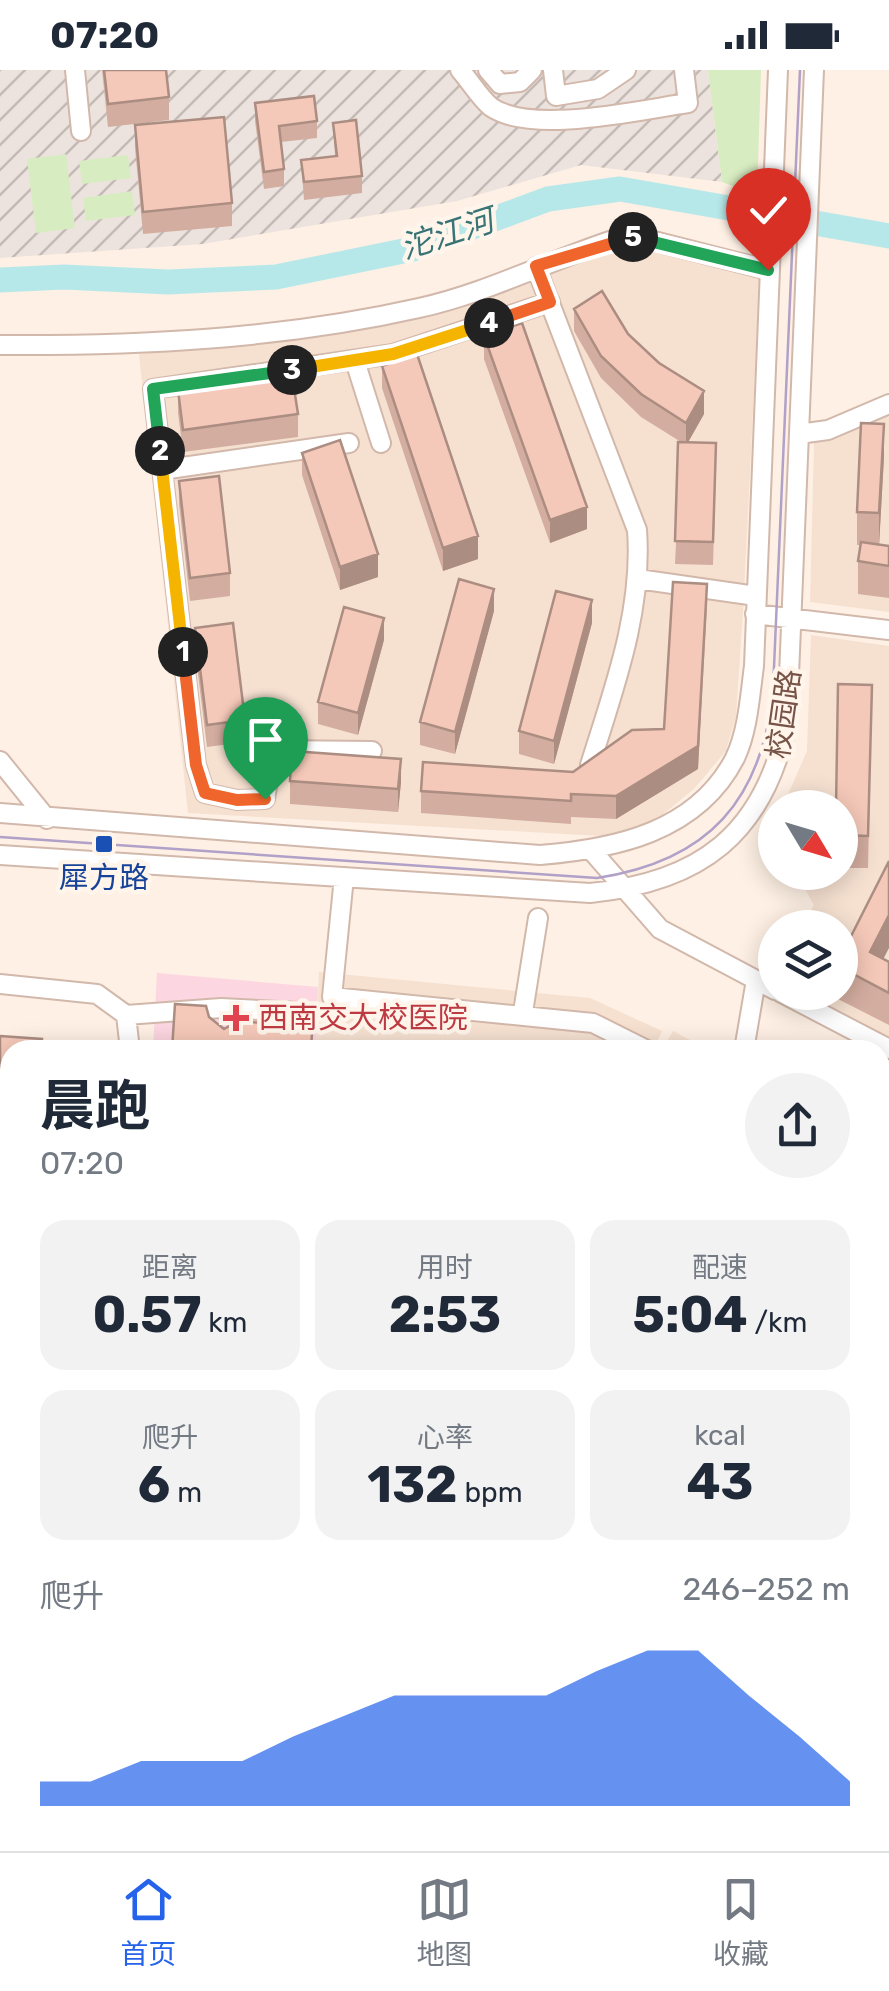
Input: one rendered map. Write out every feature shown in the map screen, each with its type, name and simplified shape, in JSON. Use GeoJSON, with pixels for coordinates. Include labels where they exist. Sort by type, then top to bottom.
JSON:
{"type":"FeatureCollection","features":[{"type":"Feature","properties":{"kind":"street"},"geometry":{"type":"LineString","coordinates":[[75,70],[82,132]]}},
{"type":"Feature","properties":{"kind":"street"},"geometry":{"type":"LineString","coordinates":[[460,70],[492,106],[520,118],[555,119],[688,104],[684,70]]}},
{"type":"Feature","properties":{"kind":"street"},"geometry":{"type":"LineString","coordinates":[[488,70],[500,84],[520,82],[532,70]]}},
{"type":"Feature","properties":{"kind":"street"},"geometry":{"type":"LineString","coordinates":[[553,70],[556,96],[562,96],[598,89],[626,70]]}},
{"type":"Feature","properties":{"kind":"street","name":"校园路"},"geometry":{"type":"LineString","coordinates":[[0,813],[540,855],[592,851],[632,842],[668,826],[706,795],[735,758],[748,709],[756,605],[768,238],[778,70]]}},
{"type":"Feature","properties":{"kind":"street","name":"校园路"},"geometry":{"type":"LineString","coordinates":[[0,855],[536,892],[623,890],[679,872],[743,826],[762,802],[778,769],[788,724],[814,70]]}},
{"type":"Feature","properties":{"kind":"street"},"geometry":{"type":"LineString","coordinates":[[0,346],[112,346],[204,339],[422,308],[622,237],[638,237],[768,270]]}},
{"type":"Feature","properties":{"kind":"street"},"geometry":{"type":"LineString","coordinates":[[536,266],[637,530],[638,579],[624,654],[590,765]]}},
{"type":"Feature","properties":{"kind":"street"},"geometry":{"type":"LineString","coordinates":[[372,750],[273,750],[265,799],[237,800],[205,793],[196,765],[153,389],[393,354],[550,302]]}},
{"type":"Feature","properties":{"kind":"street"},"geometry":{"type":"LineString","coordinates":[[355,360],[381,443]]}},
{"type":"Feature","properties":{"kind":"street"},"geometry":{"type":"LineString","coordinates":[[799,434],[828,430],[889,404]]}},
{"type":"Feature","properties":{"kind":"street"},"geometry":{"type":"LineString","coordinates":[[162,470],[348,443]]}},
{"type":"Feature","properties":{"kind":"street"},"geometry":{"type":"LineString","coordinates":[[638,579],[794,617],[889,630]]}},
{"type":"Feature","properties":{"kind":"street"},"geometry":{"type":"LineString","coordinates":[[0,761],[47,819]]}},
{"type":"Feature","properties":{"kind":"street"},"geometry":{"type":"LineString","coordinates":[[592,851],[660,929],[756,980],[746,1040]]}},
{"type":"Feature","properties":{"kind":"street"},"geometry":{"type":"LineString","coordinates":[[344,877],[332,997],[523,1012],[594,1022],[628,1040]]}},
{"type":"Feature","properties":{"kind":"street"},"geometry":{"type":"LineString","coordinates":[[523,1012],[538,918]]}},
{"type":"Feature","properties":{"kind":"street"},"geometry":{"type":"LineString","coordinates":[[0,984],[96,994],[126,1015],[221,1008],[287,1018]]}},
{"type":"Feature","properties":{"kind":"street"},"geometry":{"type":"LineString","coordinates":[[216,1028],[221,1008]]}},
{"type":"Feature","properties":{"kind":"street"},"geometry":{"type":"LineString","coordinates":[[814,1010],[872,1040]]}},
{"type":"Feature","properties":{"kind":"street"},"geometry":{"type":"LineString","coordinates":[[126,1015],[129,1040]]}},
{"type":"Feature","properties":{"kind":"shaded area"},"geometry":{"type":"Polygon","coordinates":[[[0,70],[708,70],[722,182],[581,165],[457,201],[203,244],[0,258],[0,70]]]}},
{"type":"Feature","properties":{"kind":"shaded area"},"geometry":{"type":"Polygon","coordinates":[[[633,243],[760,274],[736,716],[726,751],[694,789],[655,821],[601,836],[188,813],[139,354],[348,329],[608,246],[633,243]]]}},
{"type":"Feature","properties":{"kind":"shaded area"},"geometry":{"type":"Polygon","coordinates":[[[889,406],[889,612],[810,602],[814,443],[889,406]]]}},
{"type":"Feature","properties":{"kind":"shaded area"},"geometry":{"type":"Polygon","coordinates":[[[811,635],[889,646],[889,1039],[831,1010],[858,1010],[858,910],[811,910],[814,905],[806,890],[858,890],[858,790],[790,790],[807,751],[811,635]]]}},
{"type":"Feature","properties":{"kind":"shaded area"},"geometry":{"type":"Polygon","coordinates":[[[319,972],[590,998],[662,1031],[658,1040],[316,1040],[319,972]]]}},
{"type":"Feature","properties":{"kind":"shaded area","name":"西南交大校医院"},"geometry":{"type":"Polygon","coordinates":[[[157,973],[318,987],[316,1040],[154,1040],[157,973]]]}},
{"type":"Feature","properties":{"kind":"shaded area"},"geometry":{"type":"Polygon","coordinates":[[[673,1031],[690,1040],[668,1040],[673,1031]]]}},
{"type":"Feature","properties":{"kind":"green space"},"geometry":{"type":"Polygon","coordinates":[[[708,70],[761,70],[757,195],[722,182],[708,70]]]}},
{"type":"Feature","properties":{"kind":"green space"},"geometry":{"type":"Polygon","coordinates":[[[66,154],[75,228],[36,233],[27,159],[66,154]]]}},
{"type":"Feature","properties":{"kind":"green space"},"geometry":{"type":"Polygon","coordinates":[[[128,155],[131,178],[82,184],[79,161],[128,155]]]}},
{"type":"Feature","properties":{"kind":"green space"},"geometry":{"type":"Polygon","coordinates":[[[132,191],[135,215],[86,221],[83,198],[132,191]]]}},
{"type":"Feature","properties":{"kind":"building"},"geometry":{"type":"Polygon","coordinates":[[[104,70],[166,70],[169,97],[108,104],[104,70]]]}},
{"type":"Feature","properties":{"kind":"building"},"geometry":{"type":"Polygon","coordinates":[[[314,96],[317,121],[279,126],[284,169],[264,172],[255,103],[314,96]]]}},
{"type":"Feature","properties":{"kind":"building"},"geometry":{"type":"Polygon","coordinates":[[[224,117],[232,203],[143,212],[135,125],[224,117]]]}},
{"type":"Feature","properties":{"kind":"building"},"geometry":{"type":"Polygon","coordinates":[[[356,120],[362,176],[304,182],[301,160],[337,156],[333,123],[356,120]]]}},
{"type":"Feature","properties":{"kind":"building"},"geometry":{"type":"Polygon","coordinates":[[[602,291],[628,334],[659,363],[704,391],[686,423],[641,394],[601,356],[574,309],[602,291]]]}},
{"type":"Feature","properties":{"kind":"building"},"geometry":{"type":"Polygon","coordinates":[[[522,323],[587,507],[550,520],[484,336],[522,323]]]}},
{"type":"Feature","properties":{"kind":"building"},"geometry":{"type":"Polygon","coordinates":[[[417,354],[478,536],[443,548],[382,366],[417,354]]]}},
{"type":"Feature","properties":{"kind":"building"},"geometry":{"type":"Polygon","coordinates":[[[292,375],[298,414],[183,430],[178,390],[292,375]]]}},
{"type":"Feature","properties":{"kind":"building"},"geometry":{"type":"Polygon","coordinates":[[[861,423],[884,424],[879,513],[857,512],[861,423]]]}},
{"type":"Feature","properties":{"kind":"building"},"geometry":{"type":"Polygon","coordinates":[[[340,440],[378,554],[340,567],[302,453],[340,440]]]}},
{"type":"Feature","properties":{"kind":"building"},"geometry":{"type":"Polygon","coordinates":[[[678,442],[716,443],[713,542],[675,541],[678,442]]]}},
{"type":"Feature","properties":{"kind":"building"},"geometry":{"type":"Polygon","coordinates":[[[219,476],[230,573],[190,578],[179,481],[219,476]]]}},
{"type":"Feature","properties":{"kind":"building"},"geometry":{"type":"Polygon","coordinates":[[[861,542],[889,546],[889,566],[858,561],[861,542]]]}},
{"type":"Feature","properties":{"kind":"building"},"geometry":{"type":"Polygon","coordinates":[[[459,579],[494,589],[455,732],[420,722],[459,579]]]}},
{"type":"Feature","properties":{"kind":"building"},"geometry":{"type":"Polygon","coordinates":[[[673,582],[707,584],[698,746],[616,796],[571,794],[571,801],[421,791],[423,762],[573,772],[632,730],[664,729],[673,582]]]}},
{"type":"Feature","properties":{"kind":"building"},"geometry":{"type":"Polygon","coordinates":[[[556,591],[592,600],[554,741],[519,731],[556,591]]]}},
{"type":"Feature","properties":{"kind":"building"},"geometry":{"type":"Polygon","coordinates":[[[344,607],[384,618],[358,713],[318,702],[344,607]]]}},
{"type":"Feature","properties":{"kind":"building"},"geometry":{"type":"Polygon","coordinates":[[[233,623],[245,720],[207,725],[195,628],[233,623]]]}},
{"type":"Feature","properties":{"kind":"building"},"geometry":{"type":"Polygon","coordinates":[[[838,684],[872,685],[868,836],[858,836],[858,790],[836,790],[838,684]]]}},
{"type":"Feature","properties":{"kind":"building"},"geometry":{"type":"Polygon","coordinates":[[[292,751],[401,759],[398,789],[290,781],[292,751]]]}},
{"type":"Feature","properties":{"kind":"building"},"geometry":{"type":"Polygon","coordinates":[[[889,861],[889,915],[870,952],[889,962],[889,993],[858,977],[858,922],[889,861]]]}},
{"type":"Feature","properties":{"kind":"building"},"geometry":{"type":"Polygon","coordinates":[[[175,1004],[206,1006],[209,1017],[224,1029],[238,1021],[262,1023],[273,1030],[290,1014],[313,1015],[312,1040],[173,1040],[175,1004]]]}},
{"type":"Feature","properties":{"kind":"building"},"geometry":{"type":"Polygon","coordinates":[[[0,1036],[42,1039],[42,1040],[0,1040],[0,1036]]]}},
{"type":"Feature","properties":{"kind":"waterway","name":"沱江河"},"geometry":{"type":"LineString","coordinates":[[0,280],[64,277],[168,282],[276,277],[413,249],[548,199],[620,189],[889,236]]}},
{"type":"Feature","properties":{"kind":"tram line"},"geometry":{"type":"LineString","coordinates":[[0,837],[597,878],[636,870],[670,857],[699,840],[723,819],[757,763],[773,690],[800,70]]}},
{"type":"Feature","properties":{"kind":"place","name":"犀方路"},"geometry":{"type":"Point","coordinates":[104,844]}},
{"type":"Feature","properties":{"kind":"place","name":"西南交大校医院"},"geometry":{"type":"Point","coordinates":[236,1018]}},
{"type":"Feature","properties":{"kind":"route"},"geometry":{"type":"LineString","coordinates":[[265,799],[237,800],[205,793],[196,765],[153,389],[393,354],[478,327],[550,302],[536,266],[622,237],[638,237],[768,270]]}}]}
